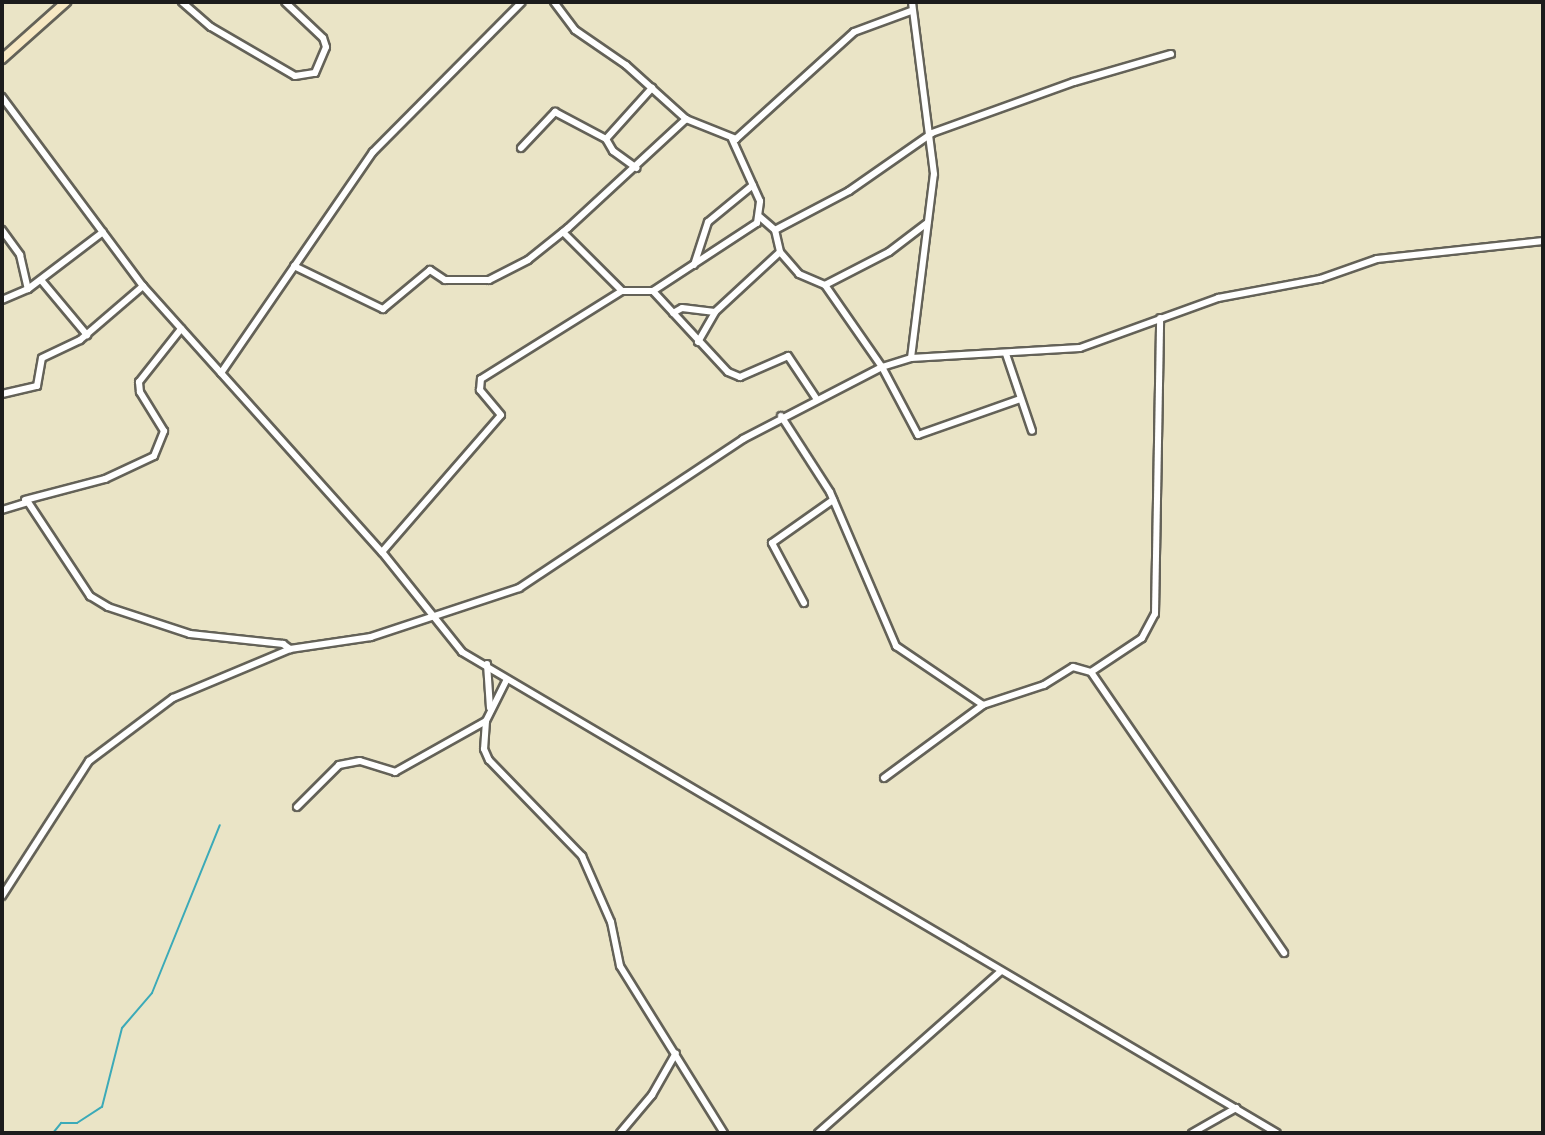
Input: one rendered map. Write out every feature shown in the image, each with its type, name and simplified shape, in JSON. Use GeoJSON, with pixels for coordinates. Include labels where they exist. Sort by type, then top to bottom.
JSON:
{"type":"FeatureCollection","features":[{"type":"Feature","properties":{"kind":"street"},"geometry":{"type":"LineString","coordinates":[[2,59],[66,2]]}},
{"type":"Feature","properties":{"kind":"street"},"geometry":{"type":"LineString","coordinates":[[182,2],[211,27],[295,76],[315,73],[326,47],[323,38],[285,2]]}},
{"type":"Feature","properties":{"kind":"street"},"geometry":{"type":"LineString","coordinates":[[221,373],[373,152],[522,2]]}},
{"type":"Feature","properties":{"kind":"street"},"geometry":{"type":"LineString","coordinates":[[554,2],[575,30],[652,88],[686,119],[732,139],[740,138],[854,32],[911,11]]}},
{"type":"Feature","properties":{"kind":"street"},"geometry":{"type":"LineString","coordinates":[[911,358],[934,174],[932,133],[912,2]]}},
{"type":"Feature","properties":{"kind":"street"},"geometry":{"type":"LineString","coordinates":[[775,230],[871,177],[932,133],[1074,82],[1171,54]]}},
{"type":"Feature","properties":{"kind":"street"},"geometry":{"type":"LineString","coordinates":[[606,139],[652,88]]}},
{"type":"Feature","properties":{"kind":"street"},"geometry":{"type":"LineString","coordinates":[[2,97],[143,286],[382,552],[436,615],[462,652],[487,664],[506,681],[1277,1133]]}},
{"type":"Feature","properties":{"kind":"street"},"geometry":{"type":"LineString","coordinates":[[521,148],[555,112],[606,139],[613,151],[636,168]]}},
{"type":"Feature","properties":{"kind":"street"},"geometry":{"type":"LineString","coordinates":[[294,266],[383,309],[430,270],[445,280],[489,280],[563,232],[686,119]]}},
{"type":"Feature","properties":{"kind":"street"},"geometry":{"type":"LineString","coordinates":[[732,139],[753,185],[760,217],[775,230],[780,252],[799,274],[825,285],[882,367],[918,435],[1020,399]]}},
{"type":"Feature","properties":{"kind":"street"},"geometry":{"type":"LineString","coordinates":[[694,265],[708,222],[753,185]]}},
{"type":"Feature","properties":{"kind":"street"},"geometry":{"type":"LineString","coordinates":[[382,552],[501,415],[480,390],[481,379],[622,291],[653,291],[760,217]]}},
{"type":"Feature","properties":{"kind":"street"},"geometry":{"type":"LineString","coordinates":[[825,285],[889,252],[927,223]]}},
{"type":"Feature","properties":{"kind":"street"},"geometry":{"type":"LineString","coordinates":[[2,230],[20,255],[28,289]]}},
{"type":"Feature","properties":{"kind":"street"},"geometry":{"type":"LineString","coordinates":[[2,300],[28,289],[103,232]]}},
{"type":"Feature","properties":{"kind":"street"},"geometry":{"type":"LineString","coordinates":[[563,232],[622,291]]}},
{"type":"Feature","properties":{"kind":"street"},"geometry":{"type":"LineString","coordinates":[[2,896],[89,761],[110,741],[173,698],[290,649],[371,637],[519,588],[560,565],[781,416],[882,367],[911,358],[1080,348],[1218,298],[1320,279],[1377,259],[1543,241]]}},
{"type":"Feature","properties":{"kind":"street"},"geometry":{"type":"LineString","coordinates":[[698,342],[715,312],[780,252]]}},
{"type":"Feature","properties":{"kind":"street"},"geometry":{"type":"LineString","coordinates":[[41,280],[87,335]]}},
{"type":"Feature","properties":{"kind":"street"},"geometry":{"type":"LineString","coordinates":[[2,394],[37,386],[38,361],[87,335],[143,286]]}},
{"type":"Feature","properties":{"kind":"street"},"geometry":{"type":"LineString","coordinates":[[653,291],[728,372],[740,377],[788,356],[816,398]]}},
{"type":"Feature","properties":{"kind":"street"},"geometry":{"type":"LineString","coordinates":[[673,313],[682,308],[715,312]]}},
{"type":"Feature","properties":{"kind":"street"},"geometry":{"type":"LineString","coordinates":[[1091,672],[1142,638],[1155,614],[1160,318]]}},
{"type":"Feature","properties":{"kind":"street"},"geometry":{"type":"LineString","coordinates":[[2,508],[105,479],[154,456],[164,427],[140,392],[139,382],[181,329]]}},
{"type":"Feature","properties":{"kind":"street"},"geometry":{"type":"LineString","coordinates":[[1006,354],[1032,431]]}},
{"type":"Feature","properties":{"kind":"street"},"geometry":{"type":"LineString","coordinates":[[781,416],[833,500],[896,646],[983,705]]}},
{"type":"Feature","properties":{"kind":"street"},"geometry":{"type":"LineString","coordinates":[[804,603],[772,543],[833,500]]}},
{"type":"Feature","properties":{"kind":"street"},"geometry":{"type":"LineString","coordinates":[[2,508],[28,502],[90,596],[108,607],[190,634],[290,649]]}},
{"type":"Feature","properties":{"kind":"street"},"geometry":{"type":"LineString","coordinates":[[487,664],[490,712]]}},
{"type":"Feature","properties":{"kind":"street"},"geometry":{"type":"LineString","coordinates":[[884,778],[983,705],[1044,685],[1073,667],[1091,672],[1284,953]]}},
{"type":"Feature","properties":{"kind":"street"},"geometry":{"type":"LineString","coordinates":[[506,681],[486,721],[484,749],[489,760],[582,856],[611,922],[620,966],[724,1133]]}},
{"type":"Feature","properties":{"kind":"street"},"geometry":{"type":"LineString","coordinates":[[297,807],[339,765],[360,761],[395,772],[486,721]]}},
{"type":"Feature","properties":{"kind":"street"},"geometry":{"type":"LineString","coordinates":[[818,1133],[1001,971]]}},
{"type":"Feature","properties":{"kind":"street"},"geometry":{"type":"LineString","coordinates":[[620,1133],[652,1095],[676,1053]]}},
{"type":"Feature","properties":{"kind":"street"},"geometry":{"type":"LineString","coordinates":[[1192,1133],[1236,1108]]}},
{"type":"Feature","properties":{"kind":"waterway"},"geometry":{"type":"LineString","coordinates":[[53,1133],[61,1123],[77,1123],[102,1107],[122,1028],[152,993],[220,825]]}}]}
